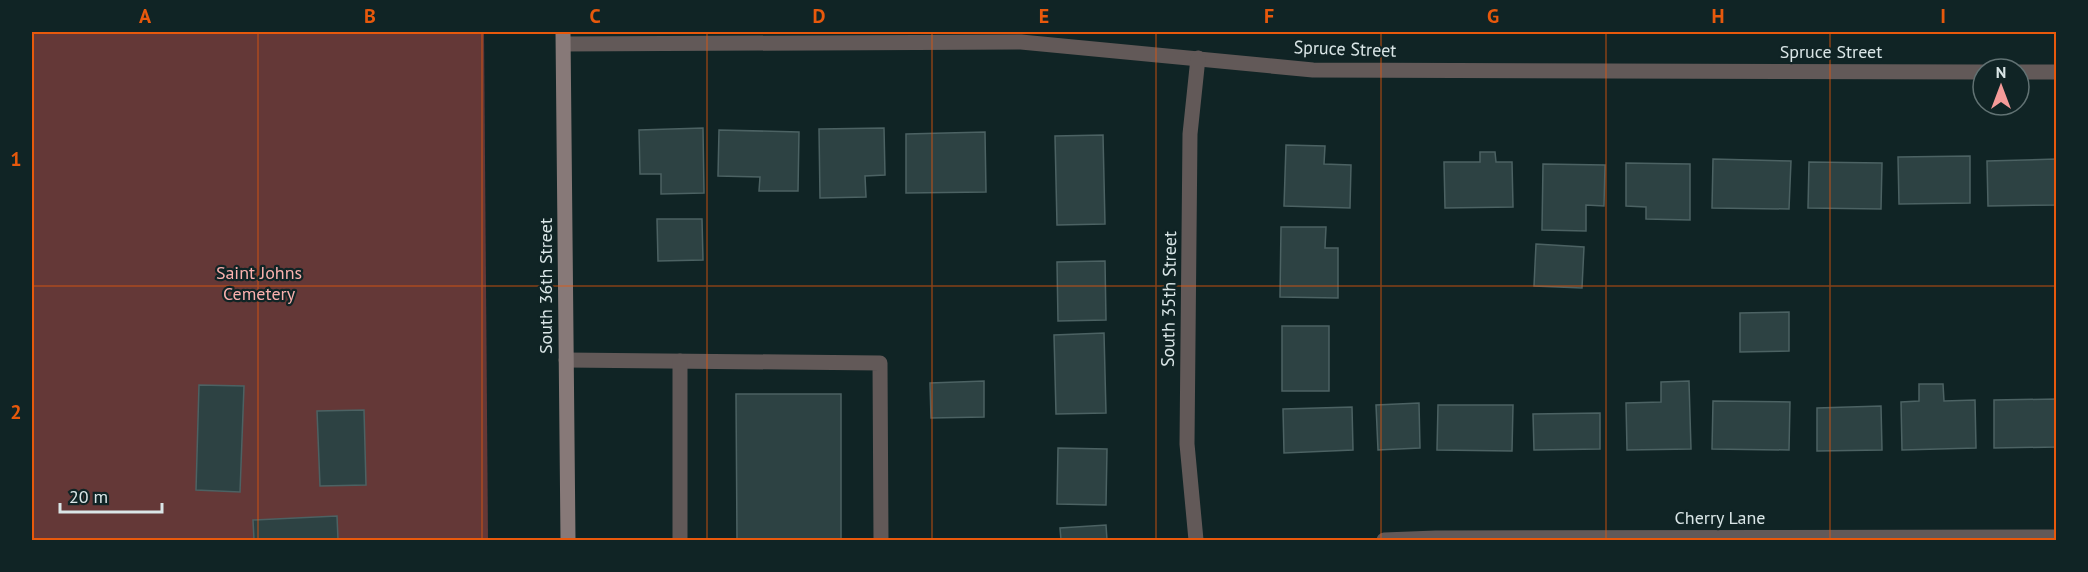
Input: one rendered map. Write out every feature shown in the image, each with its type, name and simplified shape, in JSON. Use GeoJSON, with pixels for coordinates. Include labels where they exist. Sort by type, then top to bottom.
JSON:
{"type":"FeatureCollection","features":[{"type":"Feature","properties":{"kind":"main road","name":"South 36th Street"},"geometry":{"type":"LineString","coordinates":[[563,38],[568,540]]}},
{"type":"Feature","properties":{"kind":"street","name":"Spruce Street"},"geometry":{"type":"LineString","coordinates":[[563,38],[1021,42],[1313,70],[1971,72]]}},
{"type":"Feature","properties":{"kind":"street","name":"South 35th Street"},"geometry":{"type":"LineString","coordinates":[[1196,540],[1187,444],[1191,134],[1198,58]]}},
{"type":"Feature","properties":{"kind":"street"},"geometry":{"type":"LineString","coordinates":[[2031,72],[2056,72]]}},
{"type":"Feature","properties":{"kind":"street"},"geometry":{"type":"LineString","coordinates":[[566,360],[880,363],[881,540]]}},
{"type":"Feature","properties":{"kind":"street"},"geometry":{"type":"LineString","coordinates":[[680,361],[680,540]]}},
{"type":"Feature","properties":{"kind":"street","name":"Cherry Lane"},"geometry":{"type":"LineString","coordinates":[[1384,540],[2056,537]]}},
{"type":"Feature","properties":{"kind":"green space","name":"Saint Johns Cemetery"},"geometry":{"type":"Polygon","coordinates":[[[32,32],[484,32],[488,540],[32,540],[32,32]]]}},
{"type":"Feature","properties":{"kind":"building"},"geometry":{"type":"Polygon","coordinates":[[[703,128],[704,193],[661,194],[661,174],[640,174],[639,130],[703,128]]]}},
{"type":"Feature","properties":{"kind":"building"},"geometry":{"type":"Polygon","coordinates":[[[884,128],[885,175],[865,176],[866,197],[820,198],[819,129],[884,128]]]}},
{"type":"Feature","properties":{"kind":"building"},"geometry":{"type":"Polygon","coordinates":[[[719,130],[799,132],[798,191],[759,191],[760,177],[718,176],[719,130]]]}},
{"type":"Feature","properties":{"kind":"building"},"geometry":{"type":"Polygon","coordinates":[[[985,132],[986,192],[906,193],[906,134],[985,132]]]}},
{"type":"Feature","properties":{"kind":"building"},"geometry":{"type":"Polygon","coordinates":[[[1103,135],[1105,224],[1057,225],[1055,136],[1103,135]]]}},
{"type":"Feature","properties":{"kind":"building"},"geometry":{"type":"Polygon","coordinates":[[[1286,145],[1325,146],[1324,164],[1351,165],[1350,208],[1284,206],[1286,145]]]}},
{"type":"Feature","properties":{"kind":"building"},"geometry":{"type":"Polygon","coordinates":[[[1480,152],[1495,152],[1496,162],[1512,162],[1513,207],[1445,208],[1444,162],[1480,162],[1480,152]]]}},
{"type":"Feature","properties":{"kind":"building"},"geometry":{"type":"Polygon","coordinates":[[[1970,156],[1970,203],[1899,204],[1898,157],[1970,156]]]}},
{"type":"Feature","properties":{"kind":"building"},"geometry":{"type":"Polygon","coordinates":[[[1713,159],[1791,161],[1789,209],[1712,208],[1713,159]]]}},
{"type":"Feature","properties":{"kind":"building"},"geometry":{"type":"Polygon","coordinates":[[[2056,159],[2056,205],[1988,206],[1987,161],[2056,159]]]}},
{"type":"Feature","properties":{"kind":"building"},"geometry":{"type":"Polygon","coordinates":[[[1809,162],[1882,163],[1881,209],[1808,208],[1809,162]]]}},
{"type":"Feature","properties":{"kind":"building"},"geometry":{"type":"Polygon","coordinates":[[[1626,163],[1690,164],[1690,220],[1646,219],[1646,207],[1626,206],[1626,163]]]}},
{"type":"Feature","properties":{"kind":"building"},"geometry":{"type":"Polygon","coordinates":[[[1543,164],[1605,165],[1604,206],[1586,205],[1586,231],[1542,230],[1543,164]]]}},
{"type":"Feature","properties":{"kind":"building"},"geometry":{"type":"Polygon","coordinates":[[[657,219],[702,219],[703,260],[658,261],[657,219]]]}},
{"type":"Feature","properties":{"kind":"building"},"geometry":{"type":"Polygon","coordinates":[[[1281,227],[1326,227],[1325,248],[1338,248],[1338,298],[1280,297],[1281,227]]]}},
{"type":"Feature","properties":{"kind":"building"},"geometry":{"type":"Polygon","coordinates":[[[1536,244],[1584,247],[1582,288],[1534,286],[1536,244]]]}},
{"type":"Feature","properties":{"kind":"building"},"geometry":{"type":"Polygon","coordinates":[[[1105,261],[1106,320],[1058,321],[1057,262],[1105,261]]]}},
{"type":"Feature","properties":{"kind":"building"},"geometry":{"type":"Polygon","coordinates":[[[1789,312],[1789,351],[1740,352],[1740,313],[1789,312]]]}},
{"type":"Feature","properties":{"kind":"building"},"geometry":{"type":"Polygon","coordinates":[[[1282,326],[1329,326],[1329,391],[1282,391],[1282,326]]]}},
{"type":"Feature","properties":{"kind":"building"},"geometry":{"type":"Polygon","coordinates":[[[1104,333],[1106,413],[1056,414],[1054,335],[1104,333]]]}},
{"type":"Feature","properties":{"kind":"building"},"geometry":{"type":"Polygon","coordinates":[[[984,381],[984,417],[931,418],[930,383],[984,381]]]}},
{"type":"Feature","properties":{"kind":"building"},"geometry":{"type":"Polygon","coordinates":[[[1689,381],[1691,449],[1627,450],[1626,403],[1661,402],[1661,382],[1689,381]]]}},
{"type":"Feature","properties":{"kind":"building"},"geometry":{"type":"Polygon","coordinates":[[[1919,384],[1943,384],[1944,401],[1975,400],[1976,448],[1902,450],[1901,402],[1919,401],[1919,384]]]}},
{"type":"Feature","properties":{"kind":"building"},"geometry":{"type":"Polygon","coordinates":[[[199,385],[244,386],[240,492],[196,490],[199,385]]]}},
{"type":"Feature","properties":{"kind":"building"},"geometry":{"type":"Polygon","coordinates":[[[736,394],[841,394],[841,540],[737,540],[736,394]]]}},
{"type":"Feature","properties":{"kind":"building"},"geometry":{"type":"Polygon","coordinates":[[[2056,399],[2056,447],[1994,448],[1994,400],[2056,399]]]}},
{"type":"Feature","properties":{"kind":"building"},"geometry":{"type":"Polygon","coordinates":[[[1713,401],[1790,402],[1789,450],[1712,449],[1713,401]]]}},
{"type":"Feature","properties":{"kind":"building"},"geometry":{"type":"Polygon","coordinates":[[[1419,403],[1420,448],[1378,450],[1376,405],[1419,403]]]}},
{"type":"Feature","properties":{"kind":"building"},"geometry":{"type":"Polygon","coordinates":[[[1438,405],[1513,405],[1512,451],[1437,450],[1438,405]]]}},
{"type":"Feature","properties":{"kind":"building"},"geometry":{"type":"Polygon","coordinates":[[[1881,406],[1882,450],[1817,451],[1817,408],[1881,406]]]}},
{"type":"Feature","properties":{"kind":"building"},"geometry":{"type":"Polygon","coordinates":[[[1352,407],[1353,450],[1284,453],[1283,409],[1352,407]]]}},
{"type":"Feature","properties":{"kind":"building"},"geometry":{"type":"Polygon","coordinates":[[[364,410],[366,485],[320,486],[317,411],[364,410]]]}},
{"type":"Feature","properties":{"kind":"building"},"geometry":{"type":"Polygon","coordinates":[[[1600,413],[1600,449],[1534,450],[1533,414],[1600,413]]]}},
{"type":"Feature","properties":{"kind":"building"},"geometry":{"type":"Polygon","coordinates":[[[1058,448],[1107,449],[1106,505],[1057,504],[1058,448]]]}},
{"type":"Feature","properties":{"kind":"building"},"geometry":{"type":"Polygon","coordinates":[[[337,516],[338,540],[254,540],[253,520],[337,516]]]}},
{"type":"Feature","properties":{"kind":"building"},"geometry":{"type":"Polygon","coordinates":[[[1106,525],[1107,540],[1061,540],[1060,528],[1106,525]]]}}]}
